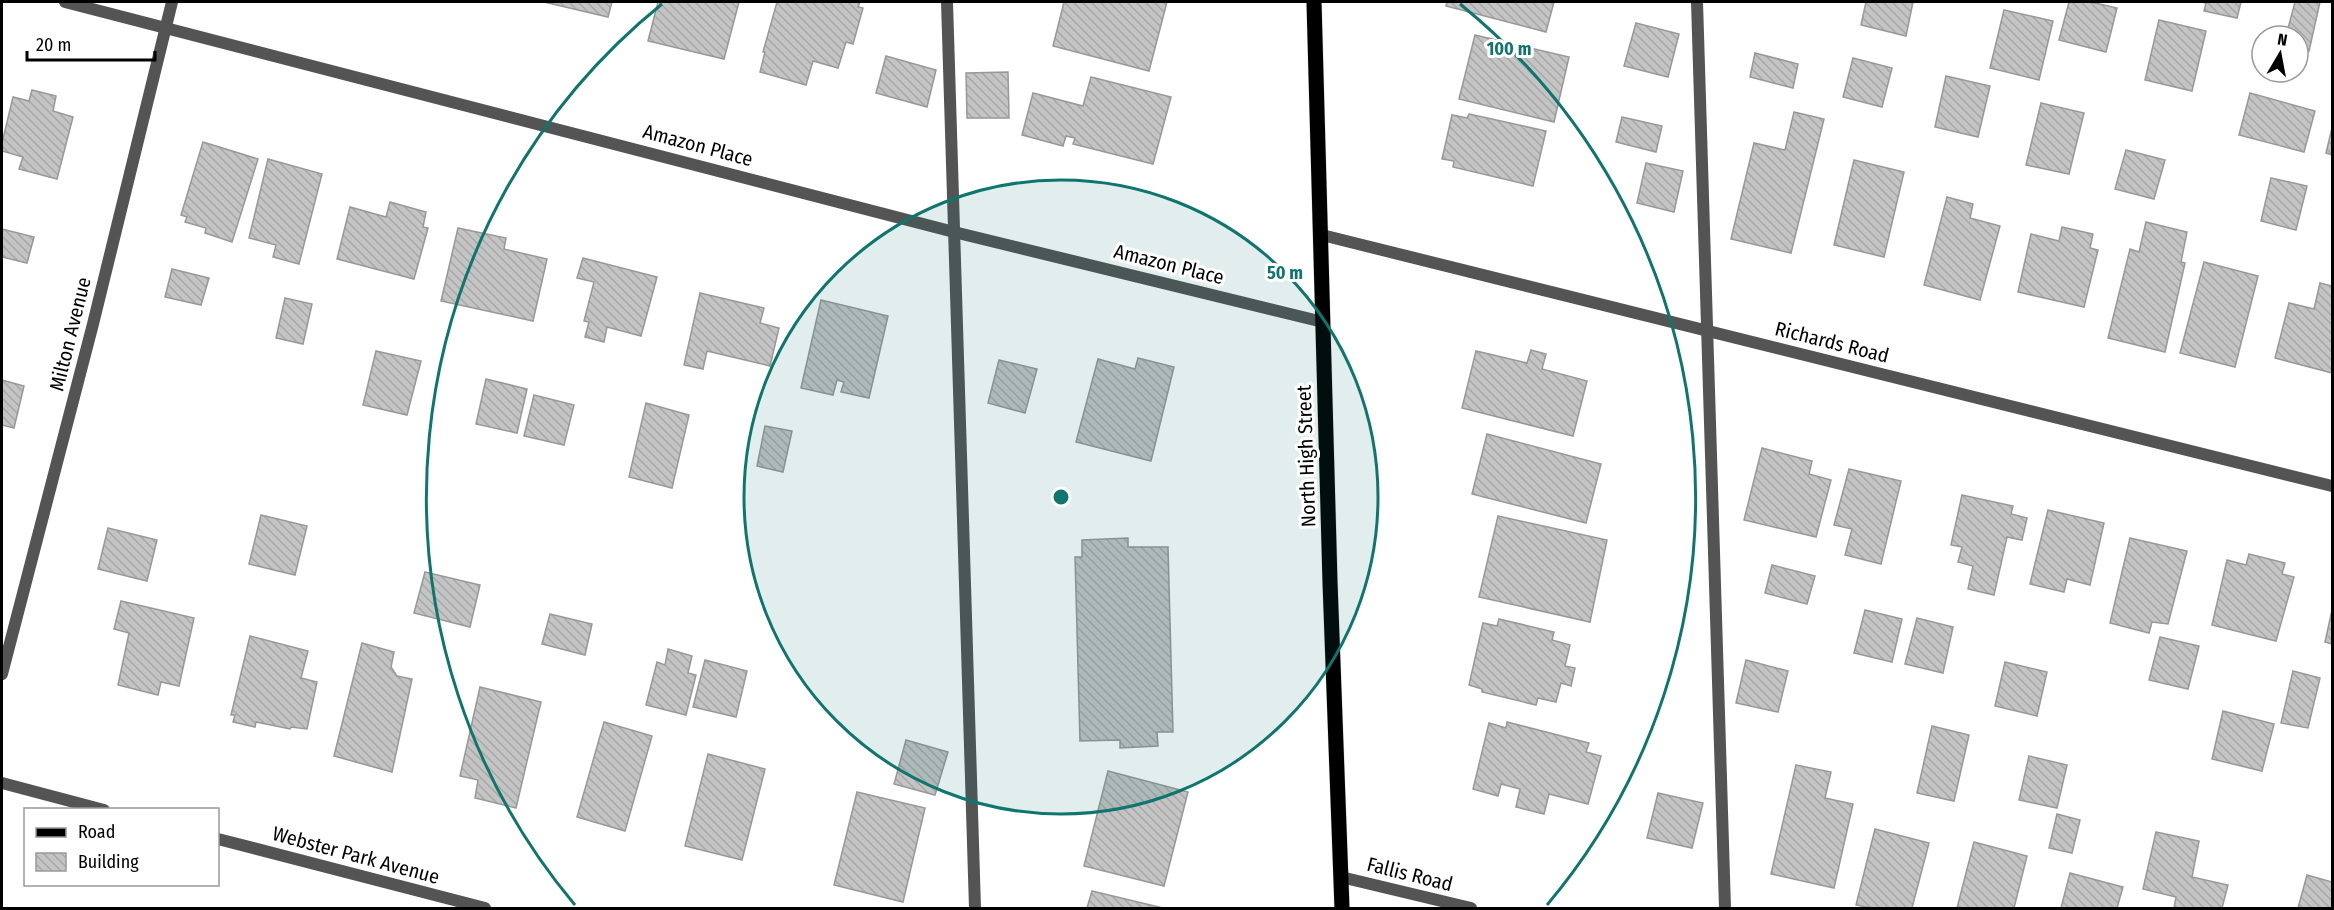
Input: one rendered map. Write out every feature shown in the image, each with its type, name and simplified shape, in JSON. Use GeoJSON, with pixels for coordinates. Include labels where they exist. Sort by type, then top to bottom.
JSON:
{"type":"FeatureCollection","features":[{"type":"Feature","properties":{"kind":"main road","name":"North High Street"},"geometry":{"type":"LineString","coordinates":[[1314,2],[1342,909]]}},
{"type":"Feature","properties":{"kind":"street","name":"Amazon Place"},"geometry":{"type":"LineString","coordinates":[[65,2],[954,232],[1323,322]]}},
{"type":"Feature","properties":{"kind":"street","name":"Milton Avenue"},"geometry":{"type":"LineString","coordinates":[[2,674],[93,324],[172,2]]}},
{"type":"Feature","properties":{"kind":"street"},"geometry":{"type":"LineString","coordinates":[[947,2],[975,909]]}},
{"type":"Feature","properties":{"kind":"street"},"geometry":{"type":"LineString","coordinates":[[1697,2],[1725,909]]}},
{"type":"Feature","properties":{"kind":"street","name":"Richards Road"},"geometry":{"type":"LineString","coordinates":[[1322,235],[2332,486]]}},
{"type":"Feature","properties":{"kind":"street"},"geometry":{"type":"LineString","coordinates":[[2,783],[96,808]]}},
{"type":"Feature","properties":{"kind":"street","name":"Webster Park Avenue"},"geometry":{"type":"LineString","coordinates":[[219,839],[485,909]]}},
{"type":"Feature","properties":{"kind":"street","name":"Fallis Road"},"geometry":{"type":"LineString","coordinates":[[1341,877],[1471,909]]}},
{"type":"Feature","properties":{"kind":"building"},"geometry":{"type":"Polygon","coordinates":[[[544,2],[612,2],[608,17],[544,2]]]}},
{"type":"Feature","properties":{"kind":"building"},"geometry":{"type":"Polygon","coordinates":[[[658,2],[739,2],[724,59],[648,41],[658,2]]]}},
{"type":"Feature","properties":{"kind":"building"},"geometry":{"type":"Polygon","coordinates":[[[777,2],[860,2],[858,7],[863,8],[853,44],[846,42],[838,68],[813,61],[806,85],[760,72],[765,52],[763,52],[777,2]]]}},
{"type":"Feature","properties":{"kind":"building"},"geometry":{"type":"Polygon","coordinates":[[[1064,2],[1167,2],[1149,71],[1053,46],[1064,2]]]}},
{"type":"Feature","properties":{"kind":"building"},"geometry":{"type":"Polygon","coordinates":[[[1447,2],[1554,2],[1546,32],[1446,6],[1447,2]]]}},
{"type":"Feature","properties":{"kind":"building"},"geometry":{"type":"Polygon","coordinates":[[[1866,2],[1913,2],[1906,36],[1861,25],[1866,2]]]}},
{"type":"Feature","properties":{"kind":"building"},"geometry":{"type":"Polygon","coordinates":[[[2069,2],[2091,2],[2117,8],[2106,52],[2059,40],[2069,2]]]}},
{"type":"Feature","properties":{"kind":"building"},"geometry":{"type":"Polygon","coordinates":[[[2201,2],[2241,2],[2237,18],[2204,11],[2206,3],[2201,2]]]}},
{"type":"Feature","properties":{"kind":"building"},"geometry":{"type":"Polygon","coordinates":[[[2295,2],[2320,2],[2310,47],[2310,24],[2289,24],[2295,2]]]}},
{"type":"Feature","properties":{"kind":"building"},"geometry":{"type":"Polygon","coordinates":[[[2004,10],[2053,21],[2039,80],[1990,68],[2004,10]]]}},
{"type":"Feature","properties":{"kind":"building"},"geometry":{"type":"Polygon","coordinates":[[[2159,20],[2206,31],[2192,91],[2145,80],[2159,20]]]}},
{"type":"Feature","properties":{"kind":"building"},"geometry":{"type":"Polygon","coordinates":[[[1636,23],[1679,34],[1668,77],[1624,66],[1636,23]]]}},
{"type":"Feature","properties":{"kind":"building"},"geometry":{"type":"Polygon","coordinates":[[[1475,35],[1569,57],[1554,122],[1459,99],[1475,35]]]}},
{"type":"Feature","properties":{"kind":"building"},"geometry":{"type":"Polygon","coordinates":[[[1755,53],[1798,64],[1793,88],[1750,77],[1755,53]]]}},
{"type":"Feature","properties":{"kind":"building"},"geometry":{"type":"Polygon","coordinates":[[[886,56],[936,70],[927,107],[876,93],[886,56]]]}},
{"type":"Feature","properties":{"kind":"building"},"geometry":{"type":"Polygon","coordinates":[[[1853,58],[1892,68],[1882,107],[1843,97],[1853,58]]]}},
{"type":"Feature","properties":{"kind":"building"},"geometry":{"type":"Polygon","coordinates":[[[1008,72],[1009,118],[967,118],[966,73],[1008,72]]]}},
{"type":"Feature","properties":{"kind":"building"},"geometry":{"type":"Polygon","coordinates":[[[1946,76],[1990,86],[1978,137],[1935,127],[1946,76]]]}},
{"type":"Feature","properties":{"kind":"building"},"geometry":{"type":"Polygon","coordinates":[[[1091,77],[1171,97],[1153,164],[1073,144],[1075,138],[1066,136],[1063,146],[1022,135],[1033,93],[1083,106],[1091,77]]]}},
{"type":"Feature","properties":{"kind":"building"},"geometry":{"type":"Polygon","coordinates":[[[32,90],[56,96],[53,111],[73,117],[57,179],[19,169],[23,157],[2,151],[13,97],[29,101],[32,90]]]}},
{"type":"Feature","properties":{"kind":"building"},"geometry":{"type":"Polygon","coordinates":[[[2250,93],[2315,111],[2304,152],[2239,135],[2250,93]]]}},
{"type":"Feature","properties":{"kind":"building"},"geometry":{"type":"Polygon","coordinates":[[[2041,103],[2084,113],[2069,174],[2026,165],[2041,103]]]}},
{"type":"Feature","properties":{"kind":"building"},"geometry":{"type":"Polygon","coordinates":[[[1794,112],[1824,119],[1791,253],[1731,239],[1754,143],[1785,150],[1794,112]]]}},
{"type":"Feature","properties":{"kind":"building"},"geometry":{"type":"Polygon","coordinates":[[[1469,114],[1546,131],[1533,186],[1453,167],[1454,161],[1442,159],[1452,115],[1467,118],[1469,114]]]}},
{"type":"Feature","properties":{"kind":"building"},"geometry":{"type":"Polygon","coordinates":[[[1622,117],[1662,126],[1656,152],[1616,142],[1622,117]]]}},
{"type":"Feature","properties":{"kind":"building"},"geometry":{"type":"Polygon","coordinates":[[[2332,128],[2332,155],[2326,153],[2332,128]]]}},
{"type":"Feature","properties":{"kind":"building"},"geometry":{"type":"Polygon","coordinates":[[[203,142],[258,159],[232,242],[205,233],[206,228],[185,222],[187,217],[181,215],[203,142]]]}},
{"type":"Feature","properties":{"kind":"building"},"geometry":{"type":"Polygon","coordinates":[[[2126,150],[2165,160],[2154,199],[2115,189],[2126,150]]]}},
{"type":"Feature","properties":{"kind":"building"},"geometry":{"type":"Polygon","coordinates":[[[268,159],[322,174],[299,264],[273,257],[276,245],[249,238],[268,159]]]}},
{"type":"Feature","properties":{"kind":"building"},"geometry":{"type":"Polygon","coordinates":[[[1854,160],[1904,172],[1884,257],[1834,245],[1854,160]]]}},
{"type":"Feature","properties":{"kind":"building"},"geometry":{"type":"Polygon","coordinates":[[[1646,163],[1683,171],[1674,212],[1637,203],[1646,163]]]}},
{"type":"Feature","properties":{"kind":"building"},"geometry":{"type":"Polygon","coordinates":[[[2271,178],[2307,186],[2296,230],[2261,221],[2271,178]]]}},
{"type":"Feature","properties":{"kind":"building"},"geometry":{"type":"Polygon","coordinates":[[[1947,197],[1973,204],[1970,218],[2000,226],[1980,300],[1924,285],[1947,197]]]}},
{"type":"Feature","properties":{"kind":"building"},"geometry":{"type":"Polygon","coordinates":[[[390,202],[426,212],[423,227],[428,228],[414,279],[337,259],[350,207],[386,217],[390,202]]]}},
{"type":"Feature","properties":{"kind":"building"},"geometry":{"type":"Polygon","coordinates":[[[2146,222],[2187,232],[2181,262],[2185,263],[2165,352],[2108,338],[2130,249],[2139,252],[2146,222]]]}},
{"type":"Feature","properties":{"kind":"building"},"geometry":{"type":"Polygon","coordinates":[[[2062,227],[2093,234],[2090,248],[2098,250],[2084,307],[2018,292],[2031,234],[2059,241],[2062,227]]]}},
{"type":"Feature","properties":{"kind":"building"},"geometry":{"type":"Polygon","coordinates":[[[458,228],[506,238],[504,249],[547,259],[533,321],[441,301],[458,228]]]}},
{"type":"Feature","properties":{"kind":"building"},"geometry":{"type":"Polygon","coordinates":[[[2,229],[34,237],[27,263],[2,257],[2,229]]]}},
{"type":"Feature","properties":{"kind":"building"},"geometry":{"type":"Polygon","coordinates":[[[583,258],[657,277],[641,336],[607,327],[604,342],[585,337],[589,322],[584,321],[594,282],[577,278],[583,258]]]}},
{"type":"Feature","properties":{"kind":"building"},"geometry":{"type":"Polygon","coordinates":[[[2204,262],[2258,276],[2235,367],[2180,353],[2204,262]]]}},
{"type":"Feature","properties":{"kind":"building"},"geometry":{"type":"Polygon","coordinates":[[[172,269],[209,278],[201,305],[165,297],[172,269]]]}},
{"type":"Feature","properties":{"kind":"building"},"geometry":{"type":"Polygon","coordinates":[[[2320,283],[2332,286],[2332,373],[2275,358],[2289,303],[2314,309],[2320,283]]]}},
{"type":"Feature","properties":{"kind":"building"},"geometry":{"type":"Polygon","coordinates":[[[700,293],[764,308],[760,323],[779,328],[770,366],[707,351],[703,369],[684,365],[700,293]]]}},
{"type":"Feature","properties":{"kind":"building"},"geometry":{"type":"Polygon","coordinates":[[[285,298],[312,304],[303,344],[276,338],[285,298]]]}},
{"type":"Feature","properties":{"kind":"building"},"geometry":{"type":"Polygon","coordinates":[[[821,300],[888,316],[869,398],[841,392],[844,382],[837,380],[833,395],[801,388],[821,300]]]}},
{"type":"Feature","properties":{"kind":"building"},"geometry":{"type":"Polygon","coordinates":[[[1531,350],[1546,354],[1542,369],[1587,381],[1573,436],[1462,408],[1476,351],[1527,363],[1531,350]]]}},
{"type":"Feature","properties":{"kind":"building"},"geometry":{"type":"Polygon","coordinates":[[[376,351],[421,361],[407,415],[363,405],[376,351]]]}},
{"type":"Feature","properties":{"kind":"building"},"geometry":{"type":"Polygon","coordinates":[[[1138,358],[1174,367],[1151,461],[1076,442],[1098,359],[1135,369],[1138,358]]]}},
{"type":"Feature","properties":{"kind":"building"},"geometry":{"type":"Polygon","coordinates":[[[999,360],[1037,369],[1025,413],[988,403],[999,360]]]}},
{"type":"Feature","properties":{"kind":"building"},"geometry":{"type":"Polygon","coordinates":[[[486,379],[527,389],[517,433],[476,424],[486,379]]]}},
{"type":"Feature","properties":{"kind":"building"},"geometry":{"type":"Polygon","coordinates":[[[2,380],[24,386],[14,428],[2,425],[2,380]]]}},
{"type":"Feature","properties":{"kind":"building"},"geometry":{"type":"Polygon","coordinates":[[[534,395],[574,405],[564,445],[524,436],[534,395]]]}},
{"type":"Feature","properties":{"kind":"building"},"geometry":{"type":"Polygon","coordinates":[[[646,403],[689,415],[672,488],[629,477],[646,403]]]}},
{"type":"Feature","properties":{"kind":"building"},"geometry":{"type":"Polygon","coordinates":[[[765,426],[792,431],[783,472],[757,466],[765,426]]]}},
{"type":"Feature","properties":{"kind":"building"},"geometry":{"type":"Polygon","coordinates":[[[1487,434],[1601,464],[1586,523],[1472,494],[1487,434]]]}},
{"type":"Feature","properties":{"kind":"building"},"geometry":{"type":"Polygon","coordinates":[[[1762,448],[1812,461],[1809,474],[1831,480],[1816,537],[1744,520],[1762,448]]]}},
{"type":"Feature","properties":{"kind":"building"},"geometry":{"type":"Polygon","coordinates":[[[1849,469],[1901,481],[1881,564],[1845,555],[1852,529],[1834,525],[1849,469]]]}},
{"type":"Feature","properties":{"kind":"building"},"geometry":{"type":"Polygon","coordinates":[[[1962,495],[2013,506],[2011,514],[2027,518],[2022,540],[2007,537],[1994,595],[1968,589],[1973,566],[1958,562],[1962,547],[1951,545],[1962,495]]]}},
{"type":"Feature","properties":{"kind":"building"},"geometry":{"type":"Polygon","coordinates":[[[2048,510],[2104,523],[2090,585],[2067,579],[2064,592],[2030,584],[2048,510]]]}},
{"type":"Feature","properties":{"kind":"building"},"geometry":{"type":"Polygon","coordinates":[[[261,515],[307,526],[295,575],[249,564],[261,515]]]}},
{"type":"Feature","properties":{"kind":"building"},"geometry":{"type":"Polygon","coordinates":[[[1498,516],[1607,540],[1590,622],[1479,597],[1498,516]]]}},
{"type":"Feature","properties":{"kind":"building"},"geometry":{"type":"Polygon","coordinates":[[[108,528],[157,540],[147,581],[98,569],[108,528]]]}},
{"type":"Feature","properties":{"kind":"building"},"geometry":{"type":"Polygon","coordinates":[[[1128,538],[1128,547],[1168,547],[1173,732],[1157,732],[1158,746],[1120,748],[1120,740],[1080,741],[1075,557],[1082,557],[1082,540],[1128,538]]]}},
{"type":"Feature","properties":{"kind":"building"},"geometry":{"type":"Polygon","coordinates":[[[2130,538],[2187,551],[2168,624],[2152,622],[2149,633],[2110,623],[2130,538]]]}},
{"type":"Feature","properties":{"kind":"building"},"geometry":{"type":"Polygon","coordinates":[[[2249,554],[2285,563],[2282,574],[2294,577],[2276,641],[2212,625],[2227,560],[2246,565],[2249,554]]]}},
{"type":"Feature","properties":{"kind":"building"},"geometry":{"type":"Polygon","coordinates":[[[1772,565],[1815,576],[1807,604],[1765,593],[1772,565]]]}},
{"type":"Feature","properties":{"kind":"building"},"geometry":{"type":"Polygon","coordinates":[[[425,572],[480,585],[470,627],[414,613],[425,572]]]}},
{"type":"Feature","properties":{"kind":"building"},"geometry":{"type":"Polygon","coordinates":[[[121,601],[194,618],[179,686],[161,682],[158,695],[118,685],[129,633],[114,629],[121,601]]]}},
{"type":"Feature","properties":{"kind":"building"},"geometry":{"type":"Polygon","coordinates":[[[1865,610],[1902,619],[1892,662],[1854,653],[1865,610]]]}},
{"type":"Feature","properties":{"kind":"building"},"geometry":{"type":"Polygon","coordinates":[[[2332,610],[2332,644],[2325,642],[2332,610]]]}},
{"type":"Feature","properties":{"kind":"building"},"geometry":{"type":"Polygon","coordinates":[[[550,614],[592,624],[585,655],[542,644],[550,614]]]}},
{"type":"Feature","properties":{"kind":"building"},"geometry":{"type":"Polygon","coordinates":[[[1917,618],[1953,627],[1943,673],[1905,664],[1917,618]]]}},
{"type":"Feature","properties":{"kind":"building"},"geometry":{"type":"Polygon","coordinates":[[[1499,619],[1554,632],[1552,640],[1570,645],[1565,666],[1575,668],[1571,686],[1561,683],[1556,702],[1538,698],[1536,705],[1482,692],[1482,689],[1469,685],[1483,623],[1497,626],[1499,619]]]}},
{"type":"Feature","properties":{"kind":"building"},"geometry":{"type":"Polygon","coordinates":[[[250,636],[308,651],[301,678],[317,682],[307,729],[291,727],[290,729],[256,722],[255,727],[233,722],[235,715],[231,715],[250,636]]]}},
{"type":"Feature","properties":{"kind":"building"},"geometry":{"type":"Polygon","coordinates":[[[2160,637],[2199,646],[2188,689],[2149,680],[2160,637]]]}},
{"type":"Feature","properties":{"kind":"building"},"geometry":{"type":"Polygon","coordinates":[[[362,643],[394,652],[391,667],[397,676],[412,679],[392,772],[334,756],[362,643]]]}},
{"type":"Feature","properties":{"kind":"building"},"geometry":{"type":"Polygon","coordinates":[[[668,649],[692,656],[688,673],[696,675],[686,715],[646,705],[657,662],[665,665],[668,649]]]}},
{"type":"Feature","properties":{"kind":"building"},"geometry":{"type":"Polygon","coordinates":[[[705,660],[747,671],[736,717],[693,707],[705,660]]]}},
{"type":"Feature","properties":{"kind":"building"},"geometry":{"type":"Polygon","coordinates":[[[1746,660],[1788,671],[1778,712],[1736,703],[1746,660]]]}},
{"type":"Feature","properties":{"kind":"building"},"geometry":{"type":"Polygon","coordinates":[[[2005,662],[2047,672],[2037,716],[1995,706],[2005,662]]]}},
{"type":"Feature","properties":{"kind":"building"},"geometry":{"type":"Polygon","coordinates":[[[2293,671],[2320,678],[2308,728],[2281,723],[2293,671]]]}},
{"type":"Feature","properties":{"kind":"building"},"geometry":{"type":"Polygon","coordinates":[[[480,687],[541,702],[516,808],[475,798],[478,780],[460,776],[480,687]]]}},
{"type":"Feature","properties":{"kind":"building"},"geometry":{"type":"Polygon","coordinates":[[[2223,711],[2274,724],[2262,771],[2212,759],[2223,711]]]}},
{"type":"Feature","properties":{"kind":"building"},"geometry":{"type":"Polygon","coordinates":[[[604,722],[652,736],[625,831],[577,817],[604,722]]]}},
{"type":"Feature","properties":{"kind":"building"},"geometry":{"type":"Polygon","coordinates":[[[1507,722],[1589,743],[1586,752],[1601,756],[1588,804],[1549,794],[1544,814],[1516,807],[1520,789],[1501,784],[1498,796],[1473,789],[1489,723],[1506,728],[1507,722]]]}},
{"type":"Feature","properties":{"kind":"building"},"geometry":{"type":"Polygon","coordinates":[[[1932,726],[1969,735],[1954,801],[1917,793],[1932,726]]]}},
{"type":"Feature","properties":{"kind":"building"},"geometry":{"type":"Polygon","coordinates":[[[906,740],[948,752],[935,795],[894,784],[906,740]]]}},
{"type":"Feature","properties":{"kind":"building"},"geometry":{"type":"Polygon","coordinates":[[[708,754],[765,769],[742,860],[685,846],[708,754]]]}},
{"type":"Feature","properties":{"kind":"building"},"geometry":{"type":"Polygon","coordinates":[[[2029,756],[2067,765],[2057,808],[2019,800],[2029,756]]]}},
{"type":"Feature","properties":{"kind":"building"},"geometry":{"type":"Polygon","coordinates":[[[1796,765],[1831,772],[1825,798],[1853,804],[1834,888],[1771,874],[1796,765]]]}},
{"type":"Feature","properties":{"kind":"building"},"geometry":{"type":"Polygon","coordinates":[[[1108,771],[1188,792],[1164,886],[1084,866],[1108,771]]]}},
{"type":"Feature","properties":{"kind":"building"},"geometry":{"type":"Polygon","coordinates":[[[857,792],[925,808],[903,902],[834,885],[857,792]]]}},
{"type":"Feature","properties":{"kind":"building"},"geometry":{"type":"Polygon","coordinates":[[[1658,793],[1703,803],[1692,848],[1647,838],[1658,793]]]}},
{"type":"Feature","properties":{"kind":"building"},"geometry":{"type":"Polygon","coordinates":[[[2057,814],[2080,820],[2072,853],[2049,848],[2057,814]]]}},
{"type":"Feature","properties":{"kind":"building"},"geometry":{"type":"Polygon","coordinates":[[[1875,829],[1929,843],[1912,908],[1871,908],[1856,905],[1875,829]]]}},
{"type":"Feature","properties":{"kind":"building"},"geometry":{"type":"Polygon","coordinates":[[[2156,832],[2199,841],[2192,877],[2228,885],[2222,908],[2174,908],[2176,897],[2143,889],[2156,832]]]}},
{"type":"Feature","properties":{"kind":"building"},"geometry":{"type":"Polygon","coordinates":[[[1974,842],[2027,856],[2014,908],[1957,908],[1974,842]]]}},
{"type":"Feature","properties":{"kind":"building"},"geometry":{"type":"Polygon","coordinates":[[[2070,873],[2123,887],[2117,908],[2061,908],[2070,873]]]}},
{"type":"Feature","properties":{"kind":"building"},"geometry":{"type":"Polygon","coordinates":[[[2307,875],[2332,882],[2332,908],[2298,908],[2307,875]]]}},
{"type":"Feature","properties":{"kind":"building"},"geometry":{"type":"Polygon","coordinates":[[[1092,891],[1163,908],[1087,908],[1092,891]]]}}]}
